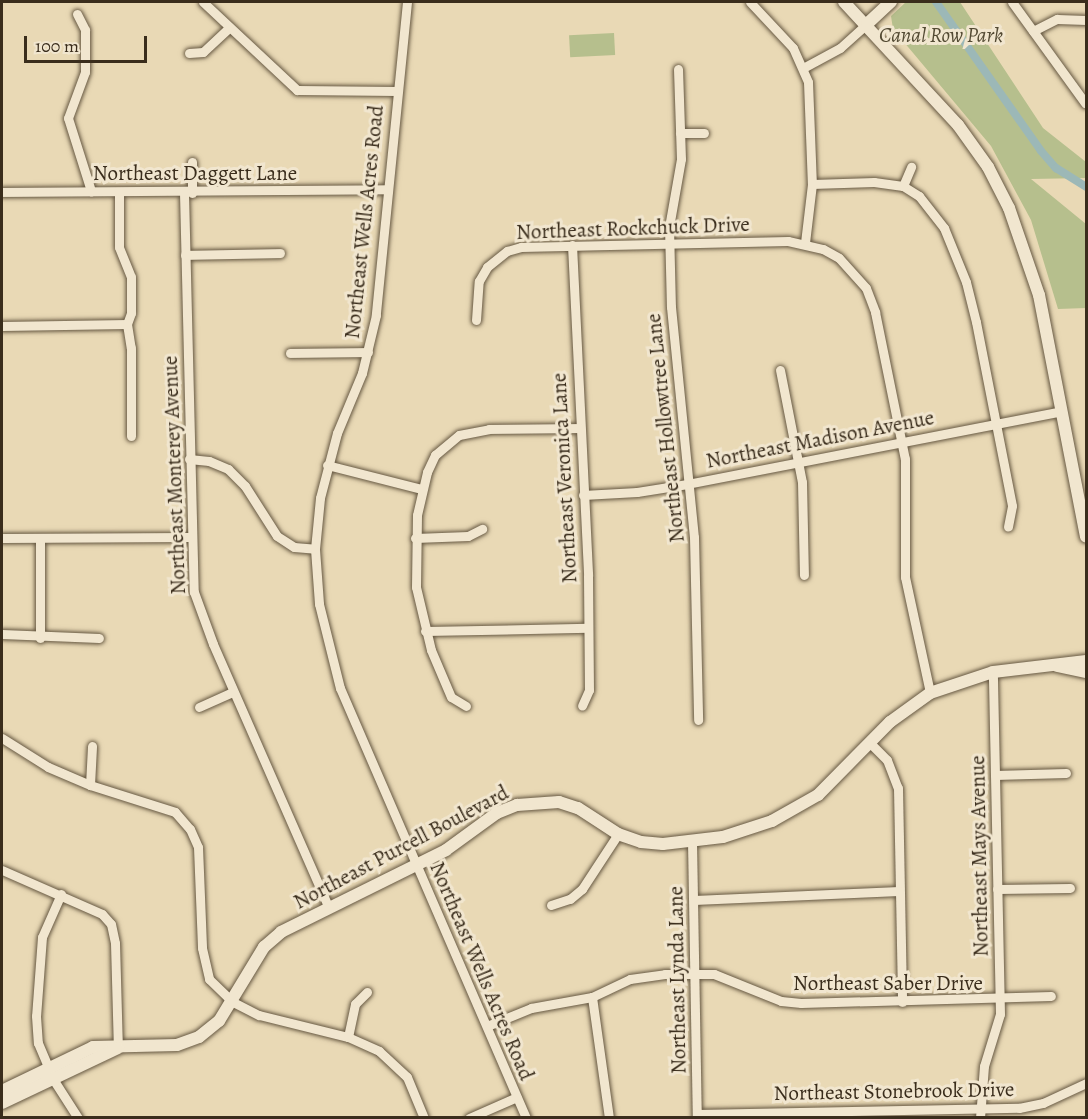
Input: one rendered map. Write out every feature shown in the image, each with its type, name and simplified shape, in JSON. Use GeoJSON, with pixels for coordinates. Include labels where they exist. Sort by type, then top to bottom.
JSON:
{"type":"FeatureCollection","features":[{"type":"Feature","properties":{"kind":"street"},"geometry":{"type":"LineString","coordinates":[[203,2],[297,90],[397,91]]}},
{"type":"Feature","properties":{"kind":"street","name":"Northeast Wells Acres Road"},"geometry":{"type":"LineString","coordinates":[[407,2],[376,315],[368,352],[327,465],[315,549],[319,604],[339,688],[418,865],[526,1118]]}},
{"type":"Feature","properties":{"kind":"street"},"geometry":{"type":"LineString","coordinates":[[750,2],[793,48],[803,68],[811,99],[812,184],[805,243],[839,258],[866,288],[874,312],[906,477],[905,577],[930,693]]}},
{"type":"Feature","properties":{"kind":"street"},"geometry":{"type":"LineString","coordinates":[[844,2],[867,24],[958,125],[988,167],[1009,208],[1039,295],[1086,536]]}},
{"type":"Feature","properties":{"kind":"street"},"geometry":{"type":"LineString","coordinates":[[803,68],[840,48],[891,2]]}},
{"type":"Feature","properties":{"kind":"street"},"geometry":{"type":"LineString","coordinates":[[1012,2],[1085,103]]}},
{"type":"Feature","properties":{"kind":"street"},"geometry":{"type":"LineString","coordinates":[[77,14],[85,30],[85,72],[69,118],[71,135],[86,164],[91,191]]}},
{"type":"Feature","properties":{"kind":"street"},"geometry":{"type":"LineString","coordinates":[[1033,31],[1057,19],[1086,20]]}},
{"type":"Feature","properties":{"kind":"street"},"geometry":{"type":"LineString","coordinates":[[189,53],[203,52],[229,28]]}},
{"type":"Feature","properties":{"kind":"street","name":"Northeast Hollowtree Lane"},"geometry":{"type":"LineString","coordinates":[[678,69],[680,174],[671,212],[669,243],[672,336],[696,565],[698,720]]}},
{"type":"Feature","properties":{"kind":"street"},"geometry":{"type":"LineString","coordinates":[[680,133],[704,133]]}},
{"type":"Feature","properties":{"kind":"street","name":"Northeast Monterey Avenue"},"geometry":{"type":"LineString","coordinates":[[192,162],[185,255],[191,537],[198,609],[329,908]]}},
{"type":"Feature","properties":{"kind":"street"},"geometry":{"type":"LineString","coordinates":[[903,186],[911,167]]}},
{"type":"Feature","properties":{"kind":"street"},"geometry":{"type":"LineString","coordinates":[[812,184],[874,182],[903,186],[935,212],[954,249],[973,305],[1011,506],[1008,527]]}},
{"type":"Feature","properties":{"kind":"street","name":"Northeast Daggett Lane"},"geometry":{"type":"LineString","coordinates":[[2,192],[188,193],[388,189]]}},
{"type":"Feature","properties":{"kind":"street"},"geometry":{"type":"LineString","coordinates":[[119,192],[119,247],[130,277],[131,313],[127,324],[132,348],[131,436]]}},
{"type":"Feature","properties":{"kind":"street","name":"Northeast Rockchuck Drive"},"geometry":{"type":"LineString","coordinates":[[476,320],[479,281],[495,259],[521,247],[669,243],[805,243]]}},
{"type":"Feature","properties":{"kind":"street","name":"Northeast Veronica Lane"},"geometry":{"type":"LineString","coordinates":[[572,245],[588,628],[589,690],[582,706]]}},
{"type":"Feature","properties":{"kind":"street"},"geometry":{"type":"LineString","coordinates":[[185,255],[280,253]]}},
{"type":"Feature","properties":{"kind":"street"},"geometry":{"type":"LineString","coordinates":[[2,327],[127,324]]}},
{"type":"Feature","properties":{"kind":"street"},"geometry":{"type":"LineString","coordinates":[[290,353],[368,352]]}},
{"type":"Feature","properties":{"kind":"street"},"geometry":{"type":"LineString","coordinates":[[780,370],[798,461],[804,575]]}},
{"type":"Feature","properties":{"kind":"street","name":"Northeast Madison Avenue"},"geometry":{"type":"LineString","coordinates":[[583,495],[637,492],[687,484],[1062,411]]}},
{"type":"Feature","properties":{"kind":"street"},"geometry":{"type":"LineString","coordinates":[[466,706],[451,697],[425,631],[416,586],[415,538],[421,489],[435,455],[459,435],[489,429],[579,428]]}},
{"type":"Feature","properties":{"kind":"street"},"geometry":{"type":"LineString","coordinates":[[189,459],[208,461],[228,469],[245,486],[277,536],[294,547],[315,549]]}},
{"type":"Feature","properties":{"kind":"street"},"geometry":{"type":"LineString","coordinates":[[327,465],[421,489]]}},
{"type":"Feature","properties":{"kind":"street"},"geometry":{"type":"LineString","coordinates":[[415,538],[468,537],[482,529]]}},
{"type":"Feature","properties":{"kind":"street"},"geometry":{"type":"LineString","coordinates":[[2,538],[191,537]]}},
{"type":"Feature","properties":{"kind":"street"},"geometry":{"type":"LineString","coordinates":[[40,538],[40,638]]}},
{"type":"Feature","properties":{"kind":"street"},"geometry":{"type":"LineString","coordinates":[[425,631],[588,628]]}},
{"type":"Feature","properties":{"kind":"street"},"geometry":{"type":"LineString","coordinates":[[2,634],[40,638],[99,638]]}},
{"type":"Feature","properties":{"kind":"street","name":"Northeast Purcell Boulevard"},"geometry":{"type":"LineString","coordinates":[[2,1103],[93,1047],[177,1045],[199,1037],[233,1002],[264,947],[281,932],[418,865],[517,805],[559,802],[578,808],[618,834],[641,842],[692,841],[752,829],[794,811],[818,795],[890,722],[930,693],[993,672],[1086,661]]}},
{"type":"Feature","properties":{"kind":"street","name":"Northeast Purcell Boulevard"},"geometry":{"type":"LineString","coordinates":[[1056,666],[1086,672]]}},
{"type":"Feature","properties":{"kind":"street","name":"Northeast Mays Avenue"},"geometry":{"type":"LineString","coordinates":[[980,1113],[984,1066],[998,1030],[999,1000],[993,672]]}},
{"type":"Feature","properties":{"kind":"street"},"geometry":{"type":"LineString","coordinates":[[199,707],[233,692]]}},
{"type":"Feature","properties":{"kind":"street"},"geometry":{"type":"LineString","coordinates":[[2,738],[48,767],[90,785],[175,812],[190,829],[201,873],[204,969],[233,1002],[290,1025],[348,1036],[379,1051],[407,1077],[424,1118]]}},
{"type":"Feature","properties":{"kind":"street"},"geometry":{"type":"LineString","coordinates":[[870,743],[887,760],[898,788],[902,1002]]}},
{"type":"Feature","properties":{"kind":"street"},"geometry":{"type":"LineString","coordinates":[[90,785],[92,746]]}},
{"type":"Feature","properties":{"kind":"street"},"geometry":{"type":"LineString","coordinates":[[995,775],[1066,773]]}},
{"type":"Feature","properties":{"kind":"street"},"geometry":{"type":"LineString","coordinates":[[551,905],[570,899],[582,889],[618,834]]}},
{"type":"Feature","properties":{"kind":"street","name":"Northeast Lynda Lane"},"geometry":{"type":"LineString","coordinates":[[692,841],[697,1115]]}},
{"type":"Feature","properties":{"kind":"street"},"geometry":{"type":"LineString","coordinates":[[2,870],[102,914],[111,924],[115,943],[118,1048]]}},
{"type":"Feature","properties":{"kind":"street"},"geometry":{"type":"LineString","coordinates":[[997,889],[1070,888]]}},
{"type":"Feature","properties":{"kind":"street"},"geometry":{"type":"LineString","coordinates":[[694,900],[899,891]]}},
{"type":"Feature","properties":{"kind":"street"},"geometry":{"type":"LineString","coordinates":[[61,894],[42,937],[38,985],[38,1043],[50,1073],[78,1118]]}},
{"type":"Feature","properties":{"kind":"street","name":"Northeast Saber Drive"},"geometry":{"type":"LineString","coordinates":[[487,1026],[531,1008],[592,997],[638,977],[695,973],[728,978],[781,1001],[902,1002],[999,1000],[1051,996]]}},
{"type":"Feature","properties":{"kind":"street"},"geometry":{"type":"LineString","coordinates":[[348,1036],[355,1004],[367,992]]}},
{"type":"Feature","properties":{"kind":"street"},"geometry":{"type":"LineString","coordinates":[[592,997],[609,1118]]}},
{"type":"Feature","properties":{"kind":"street","name":"Northeast Purcell Boulevard"},"geometry":{"type":"LineString","coordinates":[[2,1091],[50,1073]]}},
{"type":"Feature","properties":{"kind":"street","name":"Northeast Stonebrook Drive"},"geometry":{"type":"LineString","coordinates":[[697,1115],[980,1113],[1043,1103],[1086,1083]]}},
{"type":"Feature","properties":{"kind":"street"},"geometry":{"type":"LineString","coordinates":[[468,1118],[517,1097]]}},
{"type":"Feature","properties":{"kind":"green space","name":"Canal Row Park"},"geometry":{"type":"Polygon","coordinates":[[[906,2],[960,2],[1043,128],[1086,162],[1086,178],[1031,179],[1086,224],[1086,308],[1058,309],[1031,220],[991,146],[893,29],[891,16],[906,2]]]}},
{"type":"Feature","properties":{"kind":"green space"},"geometry":{"type":"Polygon","coordinates":[[[614,33],[615,55],[570,57],[569,35],[614,33]]]}},
{"type":"Feature","properties":{"kind":"waterway"},"geometry":{"type":"LineString","coordinates":[[936,2],[1041,151],[1056,168],[1086,187]]}}]}
